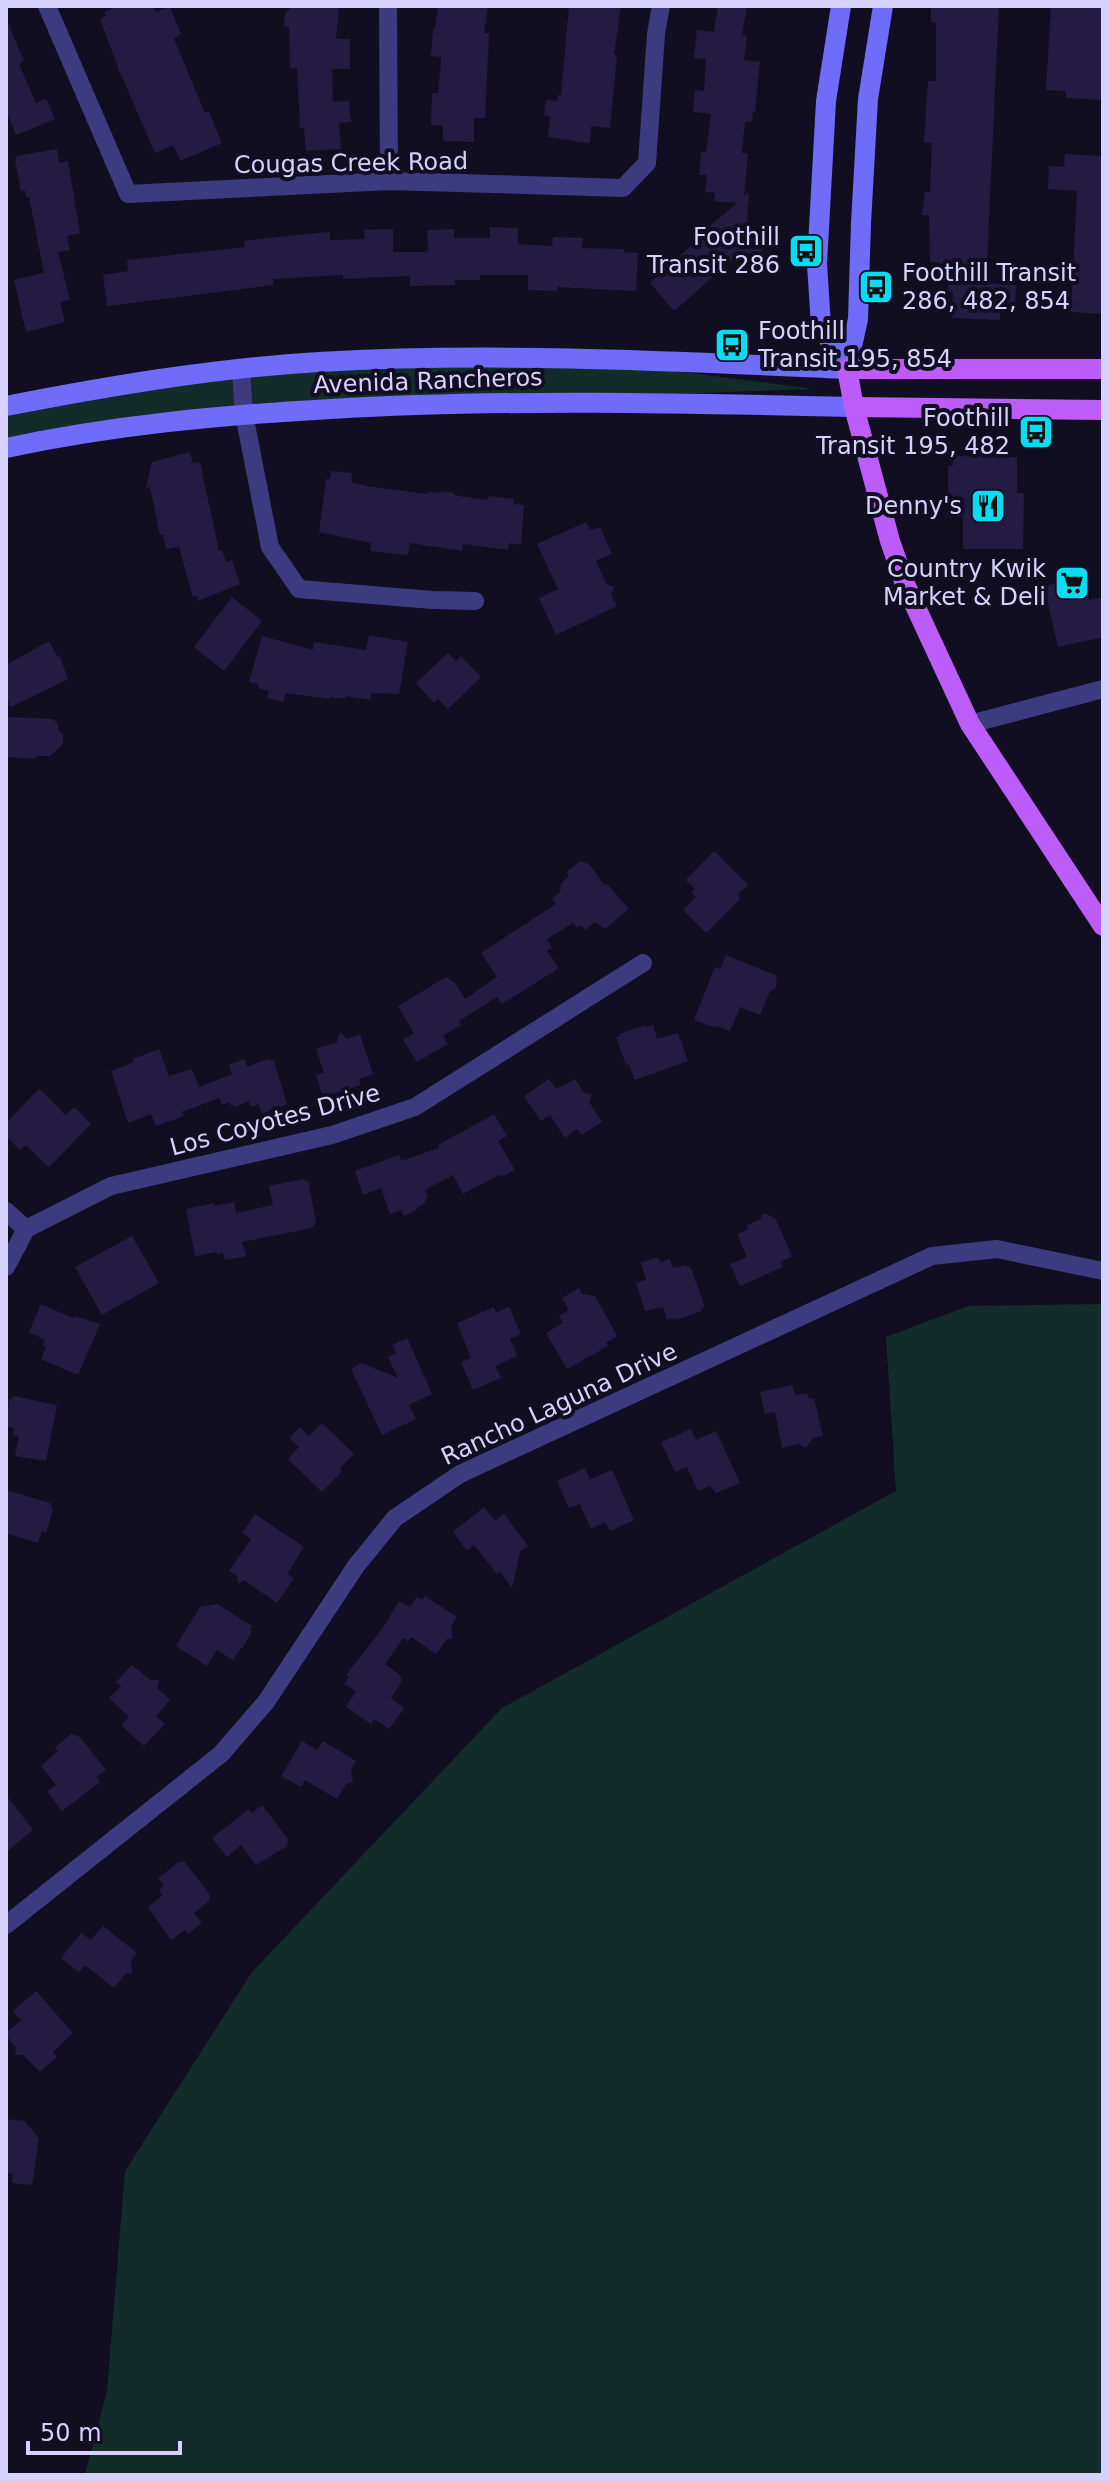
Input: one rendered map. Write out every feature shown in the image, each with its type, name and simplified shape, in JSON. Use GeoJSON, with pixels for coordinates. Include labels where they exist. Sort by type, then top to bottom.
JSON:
{"type":"FeatureCollection","features":[{"type":"Feature","properties":{"kind":"main road"},"geometry":{"type":"LineString","coordinates":[[841,6],[826,101],[817,264],[821,326],[847,369],[854,407],[890,541],[905,584],[970,724],[1103,926]]}},
{"type":"Feature","properties":{"kind":"main road"},"geometry":{"type":"LineString","coordinates":[[847,369],[858,319],[868,99],[883,6]]}},
{"type":"Feature","properties":{"kind":"main road","name":"Avenida Rancheros"},"geometry":{"type":"LineString","coordinates":[[6,406],[95,388],[317,362],[474,356],[847,369]]}},
{"type":"Feature","properties":{"kind":"main road"},"geometry":{"type":"LineString","coordinates":[[847,369],[1103,369]]}},
{"type":"Feature","properties":{"kind":"main road","name":"Avenida Rancheros"},"geometry":{"type":"LineString","coordinates":[[6,448],[74,433],[244,414],[414,404],[624,402],[854,407]]}},
{"type":"Feature","properties":{"kind":"main road"},"geometry":{"type":"LineString","coordinates":[[854,407],[1103,410]]}},
{"type":"Feature","properties":{"kind":"street","name":"Cougas Creek Road"},"geometry":{"type":"LineString","coordinates":[[47,6],[128,194],[389,181],[623,188],[647,163],[656,34],[661,6]]}},
{"type":"Feature","properties":{"kind":"street"},"geometry":{"type":"LineString","coordinates":[[388,6],[389,181]]}},
{"type":"Feature","properties":{"kind":"street"},"geometry":{"type":"LineString","coordinates":[[241,369],[244,414],[270,547],[299,589],[475,601]]}},
{"type":"Feature","properties":{"kind":"street"},"geometry":{"type":"LineString","coordinates":[[970,724],[1103,689]]}},
{"type":"Feature","properties":{"kind":"street","name":"Los Coyotes Drive"},"geometry":{"type":"LineString","coordinates":[[26,1229],[111,1186],[332,1135],[415,1107],[643,963]]}},
{"type":"Feature","properties":{"kind":"street"},"geometry":{"type":"LineString","coordinates":[[6,1211],[26,1229],[6,1267]]}},
{"type":"Feature","properties":{"kind":"street","name":"Rancho Laguna Drive"},"geometry":{"type":"LineString","coordinates":[[6,1925],[221,1754],[266,1702],[356,1566],[395,1518],[460,1474],[932,1256],[997,1249],[1103,1271]]}},
{"type":"Feature","properties":{"kind":"green space"},"geometry":{"type":"Polygon","coordinates":[[[466,362],[606,362],[814,389],[249,409],[249,374],[466,362]]]}},
{"type":"Feature","properties":{"kind":"green space"},"geometry":{"type":"Polygon","coordinates":[[[235,374],[238,411],[6,445],[6,410],[235,374]]]}},
{"type":"Feature","properties":{"kind":"green space"},"geometry":{"type":"Polygon","coordinates":[[[1103,1304],[1103,2475],[85,2475],[107,2391],[125,2171],[252,1972],[502,1708],[896,1491],[886,1337],[968,1306],[1103,1304]]]}},
{"type":"Feature","properties":{"kind":"building"},"geometry":{"type":"Polygon","coordinates":[[[118,6],[153,6],[156,12],[170,7],[181,34],[174,39],[205,113],[209,112],[222,143],[182,160],[173,145],[155,153],[100,19],[106,16],[104,12],[118,6]]]}},
{"type":"Feature","properties":{"kind":"building"},"geometry":{"type":"Polygon","coordinates":[[[292,6],[339,6],[336,39],[350,39],[350,69],[332,69],[333,102],[349,101],[351,122],[339,123],[341,149],[306,151],[304,128],[300,128],[297,68],[290,68],[289,27],[284,27],[285,14],[292,6]]]}},
{"type":"Feature","properties":{"kind":"building"},"geometry":{"type":"Polygon","coordinates":[[[438,6],[488,7],[484,33],[489,33],[485,118],[474,118],[474,142],[443,141],[443,126],[431,125],[432,93],[438,93],[441,62],[441,57],[431,56],[438,6]]]}},
{"type":"Feature","properties":{"kind":"building"},"geometry":{"type":"Polygon","coordinates":[[[569,6],[621,6],[614,54],[617,55],[610,128],[591,126],[590,142],[587,143],[548,137],[550,116],[544,116],[546,100],[557,101],[558,95],[561,95],[569,6]]]}},
{"type":"Feature","properties":{"kind":"building"},"geometry":{"type":"Polygon","coordinates":[[[718,6],[747,6],[742,35],[747,36],[744,60],[760,62],[755,112],[752,121],[745,122],[742,153],[748,154],[744,196],[749,192],[747,220],[769,245],[748,262],[740,253],[674,311],[650,283],[696,241],[694,239],[737,203],[714,201],[715,193],[705,192],[707,175],[699,175],[701,152],[706,152],[711,114],[693,112],[695,90],[704,91],[706,59],[694,58],[697,30],[714,32],[718,6]]]}},
{"type":"Feature","properties":{"kind":"building"},"geometry":{"type":"Polygon","coordinates":[[[931,6],[999,6],[986,283],[1016,285],[1015,308],[1000,307],[1000,320],[952,318],[953,292],[948,292],[949,278],[939,278],[940,263],[930,262],[929,215],[922,215],[925,192],[930,192],[932,143],[924,142],[928,81],[936,81],[936,23],[931,22],[931,6]]]}},
{"type":"Feature","properties":{"kind":"building"},"geometry":{"type":"Polygon","coordinates":[[[1051,6],[1103,6],[1101,100],[1066,98],[1066,91],[1046,90],[1051,6]]]}},
{"type":"Feature","properties":{"kind":"building"},"geometry":{"type":"Polygon","coordinates":[[[6,19],[24,61],[19,64],[36,103],[46,99],[55,119],[16,135],[6,110],[6,19]]]}},
{"type":"Feature","properties":{"kind":"building"},"geometry":{"type":"Polygon","coordinates":[[[57,149],[59,163],[68,161],[80,233],[67,236],[70,250],[58,252],[70,300],[60,302],[65,322],[26,332],[14,280],[44,273],[29,197],[26,197],[25,190],[21,191],[15,160],[16,156],[57,149]]]}},
{"type":"Feature","properties":{"kind":"building"},"geometry":{"type":"Polygon","coordinates":[[[1065,154],[1103,156],[1103,314],[1071,312],[1077,191],[1048,189],[1049,166],[1064,167],[1065,154]]]}},
{"type":"Feature","properties":{"kind":"building"},"geometry":{"type":"Polygon","coordinates":[[[490,227],[518,228],[518,244],[552,246],[553,237],[583,238],[582,248],[624,249],[624,252],[638,253],[636,291],[557,287],[557,291],[528,290],[528,275],[480,275],[480,280],[455,280],[455,285],[410,286],[410,276],[343,279],[343,275],[273,279],[273,285],[107,306],[103,275],[128,271],[127,260],[245,247],[244,241],[330,232],[330,240],[365,239],[364,230],[393,229],[393,252],[425,252],[428,250],[427,230],[454,229],[454,238],[490,238],[490,227]]]}},
{"type":"Feature","properties":{"kind":"building"},"geometry":{"type":"Polygon","coordinates":[[[190,452],[193,464],[200,462],[219,551],[222,550],[226,562],[232,560],[240,584],[198,601],[197,596],[193,597],[179,547],[166,549],[150,487],[146,488],[152,462],[190,452]]]}},
{"type":"Feature","properties":{"kind":"building","name":"Denny's"},"geometry":{"type":"Polygon","coordinates":[[[953,456],[1017,457],[1017,493],[1024,493],[1023,549],[963,549],[963,517],[953,517],[953,495],[948,494],[948,466],[953,466],[953,456]]]}},
{"type":"Feature","properties":{"kind":"building"},"geometry":{"type":"Polygon","coordinates":[[[331,471],[352,473],[351,482],[366,486],[428,494],[439,491],[487,500],[488,496],[514,499],[513,504],[524,505],[521,545],[509,543],[508,550],[463,544],[462,551],[410,543],[408,555],[370,551],[371,543],[319,532],[326,479],[330,479],[331,471]]]}},
{"type":"Feature","properties":{"kind":"building"},"geometry":{"type":"Polygon","coordinates":[[[586,522],[590,530],[600,527],[612,554],[596,561],[607,585],[615,587],[611,594],[617,606],[556,635],[539,598],[558,589],[537,544],[586,522]]]}},
{"type":"Feature","properties":{"kind":"building"},"geometry":{"type":"Polygon","coordinates":[[[1084,577],[1089,600],[1103,597],[1103,637],[1058,647],[1044,586],[1084,577]]]}},
{"type":"Feature","properties":{"kind":"building"},"geometry":{"type":"Polygon","coordinates":[[[232,597],[262,621],[224,671],[194,647],[232,597]]]}},
{"type":"Feature","properties":{"kind":"building"},"geometry":{"type":"Polygon","coordinates":[[[369,635],[408,642],[399,694],[371,693],[370,700],[286,693],[283,702],[267,698],[269,691],[249,682],[262,636],[313,650],[314,642],[366,650],[369,635]]]}},
{"type":"Feature","properties":{"kind":"building"},"geometry":{"type":"Polygon","coordinates":[[[49,641],[60,657],[68,679],[11,707],[6,696],[6,665],[49,641]]]}},
{"type":"Feature","properties":{"kind":"building"},"geometry":{"type":"Polygon","coordinates":[[[448,653],[456,661],[461,656],[481,677],[448,709],[438,699],[434,703],[416,683],[448,653]]]}},
{"type":"Feature","properties":{"kind":"building"},"geometry":{"type":"Polygon","coordinates":[[[6,717],[53,719],[63,734],[63,744],[50,756],[36,756],[36,759],[6,757],[6,717]]]}},
{"type":"Feature","properties":{"kind":"building"},"geometry":{"type":"Polygon","coordinates":[[[714,851],[748,885],[739,893],[739,900],[706,933],[683,910],[696,897],[691,893],[695,889],[686,880],[714,851]]]}},
{"type":"Feature","properties":{"kind":"building"},"geometry":{"type":"Polygon","coordinates":[[[581,861],[590,865],[629,909],[605,929],[595,922],[585,930],[573,923],[547,939],[552,948],[547,951],[558,967],[556,970],[502,1004],[497,997],[459,1021],[461,1025],[443,1036],[448,1044],[417,1062],[403,1040],[414,1033],[398,1006],[446,977],[455,983],[465,999],[497,977],[481,953],[556,904],[552,899],[569,876],[568,870],[581,861]]]}},
{"type":"Feature","properties":{"kind":"building"},"geometry":{"type":"Polygon","coordinates":[[[726,955],[775,975],[777,982],[760,1015],[740,1007],[730,1031],[694,1020],[715,967],[720,969],[726,955]]]}},
{"type":"Feature","properties":{"kind":"building"},"geometry":{"type":"Polygon","coordinates":[[[653,1025],[657,1039],[678,1033],[688,1061],[635,1080],[616,1037],[653,1025]]]}},
{"type":"Feature","properties":{"kind":"building"},"geometry":{"type":"Polygon","coordinates":[[[340,1032],[347,1039],[360,1034],[373,1074],[359,1079],[361,1085],[323,1097],[316,1075],[324,1073],[316,1049],[337,1042],[340,1032]]]}},
{"type":"Feature","properties":{"kind":"building"},"geometry":{"type":"Polygon","coordinates":[[[159,1049],[169,1076],[192,1069],[199,1087],[232,1074],[229,1065],[244,1059],[247,1067],[268,1059],[274,1061],[287,1104],[262,1114],[258,1104],[251,1107],[249,1101],[235,1107],[230,1102],[222,1105],[219,1098],[156,1126],[151,1114],[128,1123],[111,1071],[159,1049]]]}},
{"type":"Feature","properties":{"kind":"building"},"geometry":{"type":"Polygon","coordinates":[[[549,1079],[556,1089],[575,1079],[584,1093],[592,1094],[589,1102],[602,1122],[582,1135],[577,1129],[565,1138],[550,1115],[541,1121],[524,1096],[549,1079]]]}},
{"type":"Feature","properties":{"kind":"building"},"geometry":{"type":"Polygon","coordinates":[[[39,1089],[66,1115],[74,1107],[91,1124],[49,1167],[26,1145],[20,1150],[6,1136],[6,1123],[39,1089]]]}},
{"type":"Feature","properties":{"kind":"building"},"geometry":{"type":"Polygon","coordinates":[[[494,1114],[507,1136],[498,1141],[515,1170],[463,1194],[453,1175],[425,1190],[428,1197],[424,1204],[404,1216],[401,1210],[390,1214],[381,1188],[363,1195],[355,1171],[399,1155],[401,1161],[439,1148],[438,1145],[494,1114]]]}},
{"type":"Feature","properties":{"kind":"building"},"geometry":{"type":"Polygon","coordinates":[[[308,1180],[316,1222],[312,1228],[242,1242],[246,1256],[225,1260],[223,1253],[217,1255],[217,1252],[195,1256],[186,1209],[234,1202],[236,1213],[273,1205],[269,1186],[308,1180]]]}},
{"type":"Feature","properties":{"kind":"building"},"geometry":{"type":"Polygon","coordinates":[[[763,1213],[775,1218],[792,1256],[780,1262],[783,1267],[740,1286],[730,1264],[747,1257],[737,1234],[761,1219],[763,1213]]]}},
{"type":"Feature","properties":{"kind":"building"},"geometry":{"type":"Polygon","coordinates":[[[132,1236],[159,1283],[102,1315],[75,1267],[132,1236]]]}},
{"type":"Feature","properties":{"kind":"building"},"geometry":{"type":"Polygon","coordinates":[[[658,1257],[660,1262],[670,1259],[673,1268],[685,1265],[691,1268],[705,1307],[701,1308],[702,1311],[667,1320],[663,1307],[645,1311],[636,1283],[646,1280],[641,1263],[658,1257]]]}},
{"type":"Feature","properties":{"kind":"building"},"geometry":{"type":"Polygon","coordinates":[[[579,1288],[582,1294],[595,1296],[616,1337],[606,1343],[608,1346],[567,1369],[546,1333],[563,1323],[559,1316],[569,1310],[562,1298],[579,1288]]]}},
{"type":"Feature","properties":{"kind":"building"},"geometry":{"type":"Polygon","coordinates":[[[41,1304],[73,1318],[100,1324],[78,1375],[41,1359],[46,1347],[43,1346],[45,1340],[29,1332],[41,1304]]]}},
{"type":"Feature","properties":{"kind":"building"},"geometry":{"type":"Polygon","coordinates":[[[494,1307],[496,1313],[509,1307],[521,1334],[510,1339],[517,1356],[495,1366],[501,1378],[473,1390],[461,1362],[471,1358],[457,1323],[494,1307]]]}},
{"type":"Feature","properties":{"kind":"building"},"geometry":{"type":"Polygon","coordinates":[[[407,1338],[432,1394],[409,1405],[416,1419],[382,1435],[351,1369],[362,1363],[398,1378],[388,1357],[396,1353],[392,1345],[407,1338]]]}},
{"type":"Feature","properties":{"kind":"building"},"geometry":{"type":"Polygon","coordinates":[[[792,1385],[796,1396],[807,1393],[809,1399],[814,1398],[823,1436],[813,1438],[806,1448],[799,1444],[782,1448],[775,1412],[765,1414],[760,1392],[792,1385]]]}},
{"type":"Feature","properties":{"kind":"building"},"geometry":{"type":"Polygon","coordinates":[[[13,1396],[57,1405],[46,1461],[15,1456],[19,1436],[13,1435],[14,1428],[6,1426],[9,1399],[12,1400],[13,1396]]]}},
{"type":"Feature","properties":{"kind":"building"},"geometry":{"type":"Polygon","coordinates":[[[322,1423],[354,1454],[322,1492],[288,1459],[299,1447],[289,1438],[300,1427],[309,1436],[322,1423]]]}},
{"type":"Feature","properties":{"kind":"building"},"geometry":{"type":"Polygon","coordinates":[[[691,1429],[696,1440],[716,1431],[740,1483],[716,1493],[710,1486],[698,1491],[687,1467],[675,1472],[661,1442],[691,1429]]]}},
{"type":"Feature","properties":{"kind":"building"},"geometry":{"type":"Polygon","coordinates":[[[585,1468],[590,1479],[612,1470],[634,1520],[610,1531],[605,1522],[591,1529],[580,1504],[569,1508],[557,1481],[585,1468]]]}},
{"type":"Feature","properties":{"kind":"building"},"geometry":{"type":"Polygon","coordinates":[[[6,1490],[50,1503],[53,1510],[46,1533],[42,1531],[38,1543],[6,1533],[6,1490]]]}},
{"type":"Feature","properties":{"kind":"building"},"geometry":{"type":"Polygon","coordinates":[[[484,1507],[495,1521],[504,1514],[528,1546],[520,1552],[512,1588],[474,1545],[467,1551],[453,1532],[484,1507]]]}},
{"type":"Feature","properties":{"kind":"building"},"geometry":{"type":"Polygon","coordinates":[[[255,1514],[304,1547],[287,1574],[294,1578],[277,1603],[244,1580],[239,1583],[237,1576],[229,1571],[251,1539],[242,1533],[255,1514]]]}},
{"type":"Feature","properties":{"kind":"building"},"geometry":{"type":"Polygon","coordinates":[[[425,1596],[457,1617],[451,1626],[453,1638],[446,1640],[436,1654],[411,1637],[408,1641],[403,1638],[385,1664],[400,1675],[402,1681],[391,1698],[404,1708],[389,1729],[374,1719],[371,1724],[346,1707],[356,1691],[344,1684],[349,1677],[346,1675],[382,1629],[399,1601],[410,1607],[417,1597],[422,1600],[425,1596]]]}},
{"type":"Feature","properties":{"kind":"building"},"geometry":{"type":"Polygon","coordinates":[[[217,1604],[252,1626],[252,1631],[233,1660],[217,1650],[207,1666],[176,1646],[200,1607],[217,1604]]]}},
{"type":"Feature","properties":{"kind":"building"},"geometry":{"type":"Polygon","coordinates":[[[132,1665],[150,1680],[159,1680],[157,1688],[170,1700],[156,1716],[165,1724],[144,1746],[121,1725],[129,1717],[109,1698],[121,1686],[116,1682],[132,1665]]]}},
{"type":"Feature","properties":{"kind":"building"},"geometry":{"type":"Polygon","coordinates":[[[71,1734],[79,1736],[106,1770],[96,1777],[100,1782],[62,1811],[47,1791],[56,1785],[41,1766],[71,1734]]]}},
{"type":"Feature","properties":{"kind":"building"},"geometry":{"type":"Polygon","coordinates":[[[302,1741],[317,1750],[323,1741],[356,1761],[351,1769],[353,1782],[346,1784],[337,1799],[305,1780],[301,1787],[281,1776],[302,1741]]]}},
{"type":"Feature","properties":{"kind":"building"},"geometry":{"type":"Polygon","coordinates":[[[6,1795],[33,1830],[6,1852],[6,1795]]]}},
{"type":"Feature","properties":{"kind":"building"},"geometry":{"type":"Polygon","coordinates":[[[262,1805],[288,1839],[287,1846],[256,1865],[241,1845],[227,1857],[212,1838],[249,1809],[252,1813],[262,1805]]]}},
{"type":"Feature","properties":{"kind":"building"},"geometry":{"type":"Polygon","coordinates":[[[184,1861],[210,1895],[209,1901],[194,1913],[202,1923],[188,1934],[185,1930],[171,1940],[148,1907],[163,1895],[159,1890],[164,1886],[158,1878],[184,1861]]]}},
{"type":"Feature","properties":{"kind":"building"},"geometry":{"type":"Polygon","coordinates":[[[103,1926],[137,1953],[131,1961],[132,1973],[125,1974],[114,1988],[85,1965],[79,1972],[61,1958],[81,1933],[91,1940],[103,1926]]]}},
{"type":"Feature","properties":{"kind":"building"},"geometry":{"type":"Polygon","coordinates":[[[36,1991],[73,2033],[53,2052],[57,2057],[40,2072],[23,2055],[15,2055],[16,2048],[6,2035],[21,2020],[13,2011],[36,1991]]]}},
{"type":"Feature","properties":{"kind":"building"},"geometry":{"type":"Polygon","coordinates":[[[6,2119],[25,2121],[39,2139],[32,2185],[12,2183],[13,2174],[6,2173],[6,2119]]]}},
{"type":"Feature","properties":{"kind":"place","name":"Foothill Transit 286"},"geometry":{"type":"Point","coordinates":[806,251]}},
{"type":"Feature","properties":{"kind":"place","name":"Foothill Transit 286, 482, 854"},"geometry":{"type":"Point","coordinates":[876,287]}},
{"type":"Feature","properties":{"kind":"place","name":"Foothill Transit 195, 854"},"geometry":{"type":"Point","coordinates":[732,345]}},
{"type":"Feature","properties":{"kind":"place","name":"Foothill Transit 195, 482"},"geometry":{"type":"Point","coordinates":[1036,432]}},
{"type":"Feature","properties":{"kind":"place","name":"Denny's"},"geometry":{"type":"Point","coordinates":[988,506]}},
{"type":"Feature","properties":{"kind":"place","name":"Country Kwik Market & Deli"},"geometry":{"type":"Point","coordinates":[1072,583]}}]}
